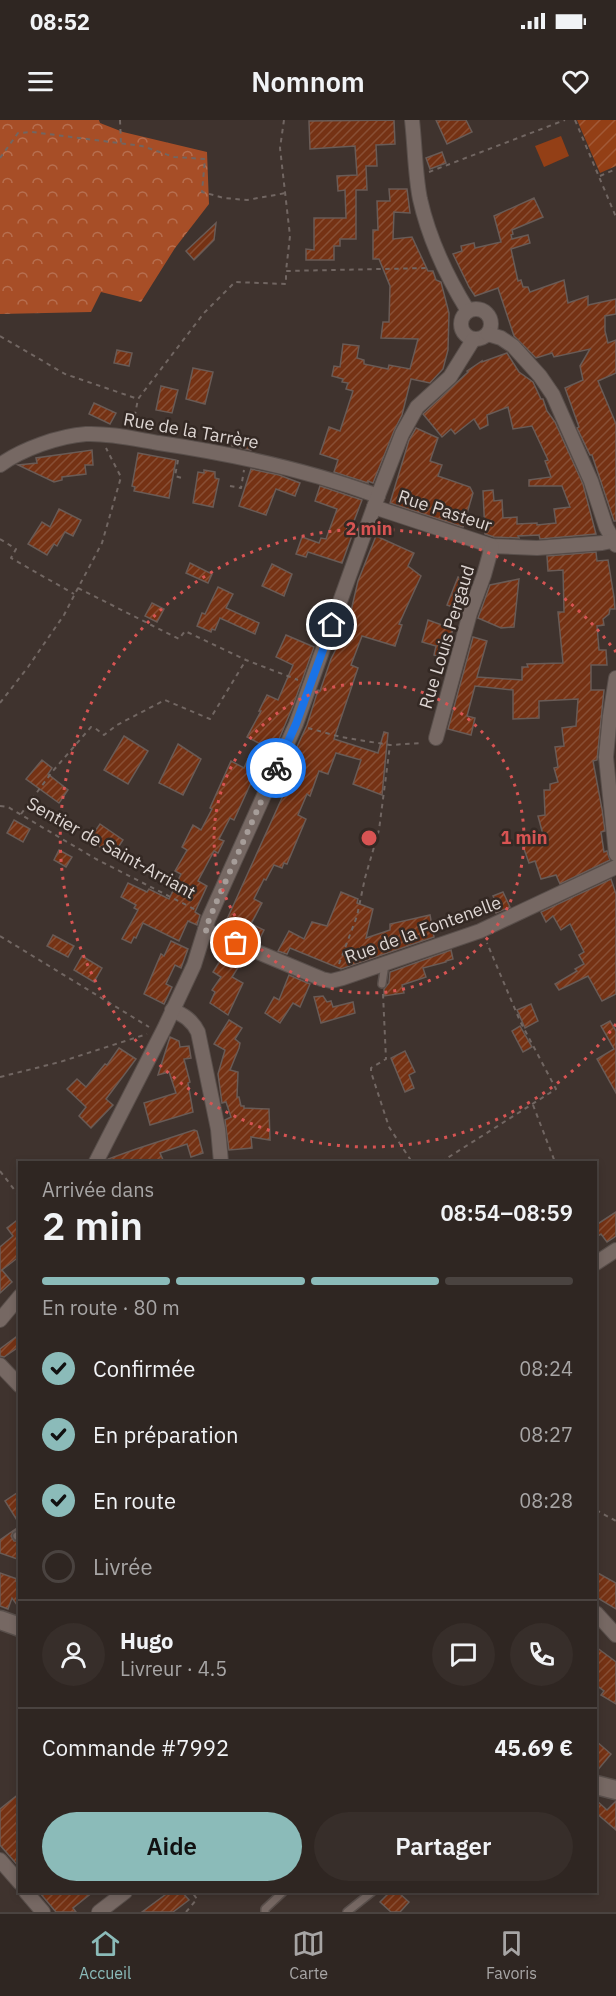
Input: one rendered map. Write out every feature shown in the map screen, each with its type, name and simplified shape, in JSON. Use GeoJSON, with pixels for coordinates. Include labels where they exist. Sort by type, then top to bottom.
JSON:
{"type":"FeatureCollection","features":[{"type":"Feature","properties":{"kind":"main road"},"geometry":{"type":"LineString","coordinates":[[0,1620],[18,1626]]}},
{"type":"Feature","properties":{"kind":"main road"},"geometry":{"type":"LineString","coordinates":[[597,1785],[616,1790]]}},
{"type":"Feature","properties":{"kind":"street"},"geometry":{"type":"LineString","coordinates":[[412,120],[423,212],[434,245],[468,311]]}},
{"type":"Feature","properties":{"kind":"street"},"geometry":{"type":"LineString","coordinates":[[478,309],[488,314],[492,324],[488,334],[482,339],[473,340],[466,337],[460,323],[463,316],[468,311],[478,309]]}},
{"type":"Feature","properties":{"kind":"street"},"geometry":{"type":"LineString","coordinates":[[488,334],[501,338],[513,346],[540,376],[553,395],[591,481],[606,527],[615,542]]}},
{"type":"Feature","properties":{"kind":"street"},"geometry":{"type":"LineString","coordinates":[[96,1161],[157,1031],[172,1010],[194,965],[207,924],[296,724],[376,502],[408,423],[417,407],[441,386],[462,359],[473,340]]}},
{"type":"Feature","properties":{"kind":"street","name":"Rue de la Tarrère"},"geometry":{"type":"LineString","coordinates":[[0,465],[18,454],[37,447],[80,435],[99,434],[252,460],[340,483],[376,502]]}},
{"type":"Feature","properties":{"kind":"street","name":"Rue Pasteur"},"geometry":{"type":"LineString","coordinates":[[376,502],[492,546],[537,548],[615,542]]}},
{"type":"Feature","properties":{"kind":"street","name":"Rue Louis Pergaud"},"geometry":{"type":"LineString","coordinates":[[436,738],[467,622],[492,546]]}},
{"type":"Feature","properties":{"kind":"street"},"geometry":{"type":"LineString","coordinates":[[616,678],[606,757],[616,854]]}},
{"type":"Feature","properties":{"kind":"street","name":"Rue de la Fontenelle"},"geometry":{"type":"LineString","coordinates":[[207,924],[322,979],[331,981],[480,931],[616,867]]}},
{"type":"Feature","properties":{"kind":"street"},"geometry":{"type":"LineString","coordinates":[[172,1010],[184,1015],[193,1023],[198,1032],[218,1129],[221,1161]]}},
{"type":"Feature","properties":{"kind":"street"},"geometry":{"type":"LineString","coordinates":[[597,1262],[616,1250]]}},
{"type":"Feature","properties":{"kind":"street"},"geometry":{"type":"LineString","coordinates":[[0,1320],[18,1298]]}},
{"type":"Feature","properties":{"kind":"street"},"geometry":{"type":"LineString","coordinates":[[0,1365],[18,1384]]}},
{"type":"Feature","properties":{"kind":"street"},"geometry":{"type":"LineString","coordinates":[[597,1615],[616,1635]]}},
{"type":"Feature","properties":{"kind":"street"},"geometry":{"type":"LineString","coordinates":[[0,1860],[18,1882]]}},
{"type":"Feature","properties":{"kind":"street"},"geometry":{"type":"LineString","coordinates":[[27,1893],[43,1912]]}},
{"type":"Feature","properties":{"kind":"street"},"geometry":{"type":"LineString","coordinates":[[99,1912],[124,1893]]}},
{"type":"Feature","properties":{"kind":"lane"},"geometry":{"type":"LineString","coordinates":[[382,984],[385,964]]}},
{"type":"Feature","properties":{"kind":"lane"},"geometry":{"type":"LineString","coordinates":[[265,1912],[265,1909],[282,1893]]}},
{"type":"Feature","properties":{"kind":"lane"},"geometry":{"type":"LineString","coordinates":[[347,1912],[371,1893]]}},
{"type":"Feature","properties":{"kind":"path"},"geometry":{"type":"LineString","coordinates":[[120,120],[121,144]]}},
{"type":"Feature","properties":{"kind":"path"},"geometry":{"type":"LineString","coordinates":[[130,438],[138,399],[204,313],[235,282],[286,284],[290,236],[280,148],[284,120]]}},
{"type":"Feature","properties":{"kind":"path"},"geometry":{"type":"LineString","coordinates":[[552,125],[554,120]]}},
{"type":"Feature","properties":{"kind":"path"},"geometry":{"type":"LineString","coordinates":[[417,172],[429,172],[564,120]]}},
{"type":"Feature","properties":{"kind":"path"},"geometry":{"type":"LineString","coordinates":[[575,120],[616,217]]}},
{"type":"Feature","properties":{"kind":"path"},"geometry":{"type":"LineString","coordinates":[[0,158],[18,133],[32,132],[142,146],[174,157],[205,159],[202,192],[224,198],[247,201],[286,194]]}},
{"type":"Feature","properties":{"kind":"path"},"geometry":{"type":"LineString","coordinates":[[600,176],[616,169]]}},
{"type":"Feature","properties":{"kind":"path"},"geometry":{"type":"LineString","coordinates":[[286,271],[448,272]]}},
{"type":"Feature","properties":{"kind":"path"},"geometry":{"type":"LineString","coordinates":[[0,336],[65,374],[138,399]]}},
{"type":"Feature","properties":{"kind":"path"},"geometry":{"type":"LineString","coordinates":[[0,703],[52,633],[102,543],[121,477],[99,434]]}},
{"type":"Feature","properties":{"kind":"path"},"geometry":{"type":"LineString","coordinates":[[180,453],[175,476],[185,479]]}},
{"type":"Feature","properties":{"kind":"path"},"geometry":{"type":"LineString","coordinates":[[230,486],[241,488]]}},
{"type":"Feature","properties":{"kind":"path"},"geometry":{"type":"LineString","coordinates":[[0,539],[16,549],[11,558],[74,594]]}},
{"type":"Feature","properties":{"kind":"path"},"geometry":{"type":"LineString","coordinates":[[78,588],[179,639],[185,632],[246,660],[310,685]]}},
{"type":"Feature","properties":{"kind":"path"},"geometry":{"type":"LineString","coordinates":[[21,814],[52,772],[91,727],[104,735],[117,725],[165,700],[210,719],[246,660]]}},
{"type":"Feature","properties":{"kind":"path"},"geometry":{"type":"LineString","coordinates":[[296,724],[341,737],[390,745],[426,743],[436,738]]}},
{"type":"Feature","properties":{"kind":"path"},"geometry":{"type":"LineString","coordinates":[[346,948],[357,916],[379,830],[390,745]]}},
{"type":"Feature","properties":{"kind":"path","name":"Sentier de Saint-Arriant"},"geometry":{"type":"LineString","coordinates":[[0,806],[5,805],[21,814],[207,924]]}},
{"type":"Feature","properties":{"kind":"path"},"geometry":{"type":"LineString","coordinates":[[0,936],[157,1031]]}},
{"type":"Feature","properties":{"kind":"path"},"geometry":{"type":"LineString","coordinates":[[443,1161],[555,1089],[519,1021],[491,951]]}},
{"type":"Feature","properties":{"kind":"path"},"geometry":{"type":"LineString","coordinates":[[382,984],[386,1059],[373,1066],[371,1072],[389,1126],[411,1161]]}},
{"type":"Feature","properties":{"kind":"path"},"geometry":{"type":"LineString","coordinates":[[0,1077],[60,1062],[157,1031]]}},
{"type":"Feature","properties":{"kind":"path"},"geometry":{"type":"LineString","coordinates":[[533,1105],[555,1161]]}},
{"type":"Feature","properties":{"kind":"path"},"geometry":{"type":"LineString","coordinates":[[0,1171],[18,1194]]}},
{"type":"Feature","properties":{"kind":"path"},"geometry":{"type":"LineString","coordinates":[[597,1511],[616,1521]]}},
{"type":"Feature","properties":{"kind":"path"},"geometry":{"type":"LineString","coordinates":[[186,1912],[197,1899],[193,1893]]}},
{"type":"Feature","properties":{"kind":"green space"},"geometry":{"type":"Polygon","coordinates":[[[0,120],[99,120],[100,123],[123,132],[207,152],[209,204],[175,248],[141,302],[101,292],[91,312],[0,314],[0,120]]]}},
{"type":"Feature","properties":{"kind":"shaded area"},"geometry":{"type":"Polygon","coordinates":[[[577,120],[616,120],[616,166],[600,173],[577,120]]]}},
{"type":"Feature","properties":{"kind":"shaded area"},"geometry":{"type":"Polygon","coordinates":[[[561,136],[569,156],[544,167],[535,146],[561,136]]]}},
{"type":"Feature","properties":{"kind":"building"},"geometry":{"type":"Polygon","coordinates":[[[394,120],[395,144],[376,145],[377,166],[366,166],[367,190],[356,190],[356,239],[340,239],[340,246],[334,246],[334,260],[306,260],[306,249],[314,250],[314,218],[346,218],[345,190],[338,191],[337,176],[357,175],[355,146],[310,149],[309,121],[394,120]]]}},
{"type":"Feature","properties":{"kind":"building"},"geometry":{"type":"Polygon","coordinates":[[[436,120],[466,120],[472,132],[447,144],[436,120]]]}},
{"type":"Feature","properties":{"kind":"building"},"geometry":{"type":"Polygon","coordinates":[[[442,152],[446,163],[430,169],[426,158],[442,152]]]}},
{"type":"Feature","properties":{"kind":"building"},"geometry":{"type":"Polygon","coordinates":[[[389,189],[407,189],[410,213],[394,212],[393,239],[412,237],[428,271],[433,271],[436,280],[441,282],[449,313],[448,350],[443,369],[430,383],[411,379],[402,415],[373,483],[368,481],[368,483],[334,472],[338,460],[320,454],[329,427],[340,431],[353,391],[346,389],[348,383],[342,382],[343,379],[332,376],[334,366],[340,367],[343,344],[359,346],[357,358],[364,360],[364,364],[388,369],[389,365],[410,369],[418,339],[381,338],[383,322],[389,322],[390,286],[379,259],[373,259],[373,230],[378,230],[377,201],[390,201],[389,189]]]}},
{"type":"Feature","properties":{"kind":"building"},"geometry":{"type":"Polygon","coordinates":[[[534,198],[543,217],[512,230],[511,235],[512,239],[528,235],[530,243],[511,249],[518,281],[521,280],[523,287],[528,287],[530,292],[564,280],[568,303],[588,296],[588,305],[616,299],[616,314],[605,316],[605,331],[608,343],[616,340],[616,373],[598,381],[616,424],[616,521],[614,521],[592,455],[577,428],[579,427],[565,388],[583,380],[580,366],[590,349],[554,357],[552,353],[536,358],[514,336],[498,288],[475,296],[453,254],[462,251],[461,246],[474,243],[475,248],[501,242],[494,216],[534,198]]]}},
{"type":"Feature","properties":{"kind":"building"},"geometry":{"type":"Polygon","coordinates":[[[216,223],[214,240],[194,260],[186,251],[216,223]]]}},
{"type":"Feature","properties":{"kind":"building"},"geometry":{"type":"Polygon","coordinates":[[[117,350],[132,353],[129,366],[114,363],[117,350]]]}},
{"type":"Feature","properties":{"kind":"building"},"geometry":{"type":"Polygon","coordinates":[[[507,353],[519,372],[533,382],[555,422],[583,484],[596,534],[540,539],[539,535],[518,536],[519,538],[494,537],[485,534],[483,491],[493,490],[494,501],[502,500],[503,518],[517,517],[517,524],[556,523],[554,509],[570,507],[562,486],[529,486],[529,480],[551,477],[545,461],[548,460],[532,426],[513,429],[508,407],[487,415],[488,425],[480,429],[474,419],[455,434],[451,429],[442,437],[423,414],[467,371],[482,361],[507,353]]]}},
{"type":"Feature","properties":{"kind":"building"},"geometry":{"type":"Polygon","coordinates":[[[193,368],[213,372],[205,404],[186,399],[193,368]]]}},
{"type":"Feature","properties":{"kind":"building"},"geometry":{"type":"Polygon","coordinates":[[[161,386],[178,390],[172,413],[156,410],[161,386]]]}},
{"type":"Feature","properties":{"kind":"building"},"geometry":{"type":"Polygon","coordinates":[[[94,403],[116,413],[110,424],[89,414],[94,403]]]}},
{"type":"Feature","properties":{"kind":"building"},"geometry":{"type":"Polygon","coordinates":[[[416,428],[438,438],[430,461],[442,465],[438,476],[470,487],[473,493],[463,527],[390,503],[409,440],[416,428]]]}},
{"type":"Feature","properties":{"kind":"building"},"geometry":{"type":"Polygon","coordinates":[[[235,437],[253,440],[251,450],[232,446],[235,437]]]}},
{"type":"Feature","properties":{"kind":"building"},"geometry":{"type":"Polygon","coordinates":[[[92,450],[93,465],[85,465],[86,474],[62,477],[62,480],[54,482],[18,465],[37,463],[36,458],[92,450]]]}},
{"type":"Feature","properties":{"kind":"building"},"geometry":{"type":"Polygon","coordinates":[[[138,453],[176,460],[169,498],[134,491],[135,487],[132,486],[138,453]]]}},
{"type":"Feature","properties":{"kind":"building"},"geometry":{"type":"Polygon","coordinates":[[[251,469],[279,475],[300,483],[295,496],[276,489],[266,515],[239,506],[251,469]]]}},
{"type":"Feature","properties":{"kind":"building"},"geometry":{"type":"Polygon","coordinates":[[[204,470],[215,472],[215,478],[219,479],[213,507],[193,503],[198,472],[204,473],[204,470]]]}},
{"type":"Feature","properties":{"kind":"building"},"geometry":{"type":"Polygon","coordinates":[[[320,486],[362,500],[342,563],[308,552],[306,557],[296,554],[302,537],[319,543],[321,538],[326,539],[337,509],[315,501],[320,486]]]}},
{"type":"Feature","properties":{"kind":"building"},"geometry":{"type":"Polygon","coordinates":[[[59,509],[81,520],[73,536],[65,532],[57,546],[54,544],[47,555],[28,544],[42,522],[50,527],[59,509]]]}},
{"type":"Feature","properties":{"kind":"building"},"geometry":{"type":"Polygon","coordinates":[[[376,536],[414,553],[408,566],[421,576],[399,624],[402,625],[395,646],[362,636],[351,665],[358,668],[334,739],[378,753],[384,732],[388,733],[382,795],[353,784],[361,760],[336,753],[328,774],[319,771],[310,796],[307,794],[298,815],[306,819],[287,864],[284,863],[282,868],[274,865],[254,899],[262,903],[251,924],[264,930],[258,942],[223,928],[291,778],[296,762],[291,760],[307,725],[331,659],[339,643],[341,644],[358,581],[376,536]]]}},
{"type":"Feature","properties":{"kind":"building"},"geometry":{"type":"Polygon","coordinates":[[[596,552],[597,561],[608,560],[615,609],[610,609],[609,614],[603,619],[604,625],[597,626],[599,650],[606,650],[607,665],[591,665],[591,690],[604,690],[597,760],[593,761],[605,831],[601,832],[604,852],[607,851],[610,860],[560,884],[556,875],[541,879],[535,861],[529,863],[523,846],[545,842],[538,816],[545,815],[544,790],[550,790],[550,784],[558,782],[554,768],[558,767],[555,747],[564,746],[562,728],[576,726],[578,699],[539,701],[539,718],[513,719],[513,690],[475,686],[467,716],[475,718],[471,735],[448,729],[473,637],[487,641],[477,677],[522,680],[522,667],[528,667],[527,664],[563,663],[558,612],[564,612],[563,570],[548,571],[547,556],[596,552]]]}},
{"type":"Feature","properties":{"kind":"building"},"geometry":{"type":"Polygon","coordinates":[[[190,563],[212,574],[208,583],[186,573],[190,563]]]}},
{"type":"Feature","properties":{"kind":"building"},"geometry":{"type":"Polygon","coordinates":[[[272,564],[292,574],[284,596],[262,586],[272,564]]]}},
{"type":"Feature","properties":{"kind":"building"},"geometry":{"type":"Polygon","coordinates":[[[458,577],[469,583],[458,609],[447,605],[458,577]]]}},
{"type":"Feature","properties":{"kind":"building"},"geometry":{"type":"Polygon","coordinates":[[[519,579],[514,627],[501,628],[478,618],[490,585],[519,579]]]}},
{"type":"Feature","properties":{"kind":"building"},"geometry":{"type":"Polygon","coordinates":[[[218,587],[233,594],[226,608],[259,623],[255,634],[220,618],[215,630],[212,629],[211,632],[197,626],[218,587]]]}},
{"type":"Feature","properties":{"kind":"building"},"geometry":{"type":"Polygon","coordinates":[[[152,603],[164,609],[157,622],[145,616],[152,603]]]}},
{"type":"Feature","properties":{"kind":"building"},"geometry":{"type":"Polygon","coordinates":[[[428,620],[453,629],[444,659],[434,655],[436,646],[422,642],[428,620]]]}},
{"type":"Feature","properties":{"kind":"building"},"geometry":{"type":"Polygon","coordinates":[[[286,635],[314,647],[274,751],[247,737],[267,695],[278,700],[293,665],[276,657],[286,635]]]}},
{"type":"Feature","properties":{"kind":"building"},"geometry":{"type":"Polygon","coordinates":[[[124,736],[148,751],[128,784],[104,770],[124,736]]]}},
{"type":"Feature","properties":{"kind":"building"},"geometry":{"type":"Polygon","coordinates":[[[178,744],[201,759],[183,795],[159,783],[178,744]]]}},
{"type":"Feature","properties":{"kind":"building"},"geometry":{"type":"Polygon","coordinates":[[[248,759],[259,765],[234,820],[230,818],[219,839],[224,841],[218,853],[214,851],[198,881],[207,886],[195,912],[200,915],[197,925],[188,921],[179,941],[143,923],[131,943],[122,939],[138,910],[134,908],[136,905],[121,897],[128,883],[147,892],[149,889],[169,899],[181,874],[175,871],[187,850],[182,847],[193,825],[201,830],[231,761],[244,768],[248,759]]]}},
{"type":"Feature","properties":{"kind":"building"},"geometry":{"type":"Polygon","coordinates":[[[42,760],[52,768],[48,774],[68,790],[59,803],[26,779],[42,760]]]}},
{"type":"Feature","properties":{"kind":"building"},"geometry":{"type":"Polygon","coordinates":[[[14,820],[30,829],[23,842],[7,833],[14,820]]]}},
{"type":"Feature","properties":{"kind":"building"},"geometry":{"type":"Polygon","coordinates":[[[100,824],[123,840],[113,855],[89,840],[100,824]]]}},
{"type":"Feature","properties":{"kind":"building"},"geometry":{"type":"Polygon","coordinates":[[[59,850],[72,857],[66,867],[54,860],[59,850]]]}},
{"type":"Feature","properties":{"kind":"building"},"geometry":{"type":"Polygon","coordinates":[[[611,879],[616,894],[616,994],[602,1001],[588,976],[559,990],[555,984],[584,964],[579,955],[584,952],[570,924],[561,930],[553,916],[546,922],[541,912],[611,879]]]}},
{"type":"Feature","properties":{"kind":"building"},"geometry":{"type":"Polygon","coordinates":[[[341,892],[358,899],[357,903],[373,909],[366,938],[390,930],[390,924],[430,915],[434,937],[341,969],[290,948],[287,954],[278,951],[289,931],[304,939],[312,922],[327,926],[341,892]]]}},
{"type":"Feature","properties":{"kind":"building"},"geometry":{"type":"Polygon","coordinates":[[[503,892],[510,907],[496,913],[492,904],[496,902],[493,896],[503,892]]]}},
{"type":"Feature","properties":{"kind":"building"},"geometry":{"type":"Polygon","coordinates":[[[53,935],[74,946],[68,957],[47,946],[53,935]]]}},
{"type":"Feature","properties":{"kind":"building"},"geometry":{"type":"Polygon","coordinates":[[[171,941],[188,949],[181,968],[175,965],[166,984],[172,987],[164,1004],[144,994],[161,954],[164,956],[171,941]]]}},
{"type":"Feature","properties":{"kind":"building"},"geometry":{"type":"Polygon","coordinates":[[[451,950],[453,959],[423,968],[426,977],[402,985],[404,993],[384,996],[390,972],[451,950]]]}},
{"type":"Feature","properties":{"kind":"building"},"geometry":{"type":"Polygon","coordinates":[[[82,956],[102,968],[94,982],[74,970],[82,956]]]}},
{"type":"Feature","properties":{"kind":"building"},"geometry":{"type":"Polygon","coordinates":[[[223,956],[239,966],[232,977],[243,983],[228,1015],[210,1003],[215,992],[212,990],[221,977],[213,972],[223,956]]]}},
{"type":"Feature","properties":{"kind":"building"},"geometry":{"type":"Polygon","coordinates":[[[289,975],[310,984],[300,1007],[293,1003],[280,1023],[265,1013],[274,997],[279,1000],[289,975]]]}},
{"type":"Feature","properties":{"kind":"building"},"geometry":{"type":"Polygon","coordinates":[[[323,996],[327,1002],[331,1001],[333,1007],[353,1002],[355,1013],[321,1023],[314,997],[323,996]]]}},
{"type":"Feature","properties":{"kind":"building"},"geometry":{"type":"Polygon","coordinates":[[[531,1004],[538,1021],[525,1028],[517,1010],[531,1004]]]}},
{"type":"Feature","properties":{"kind":"building"},"geometry":{"type":"Polygon","coordinates":[[[229,1020],[242,1028],[235,1039],[240,1043],[230,1070],[238,1072],[237,1097],[239,1097],[241,1106],[269,1109],[270,1140],[251,1137],[252,1148],[229,1150],[225,1120],[231,1117],[226,1102],[222,1103],[218,1074],[225,1050],[214,1044],[229,1020]]]}},
{"type":"Feature","properties":{"kind":"building"},"geometry":{"type":"Polygon","coordinates":[[[610,1021],[616,1031],[616,1093],[597,1059],[614,1049],[601,1026],[610,1021]]]}},
{"type":"Feature","properties":{"kind":"building"},"geometry":{"type":"Polygon","coordinates":[[[520,1026],[532,1047],[523,1052],[512,1031],[520,1026]]]}},
{"type":"Feature","properties":{"kind":"building"},"geometry":{"type":"Polygon","coordinates":[[[170,1037],[179,1041],[180,1047],[189,1046],[191,1058],[184,1059],[190,1082],[188,1083],[193,1112],[150,1125],[144,1103],[176,1093],[169,1072],[158,1075],[170,1037]]]}},
{"type":"Feature","properties":{"kind":"building"},"geometry":{"type":"Polygon","coordinates":[[[119,1048],[136,1059],[106,1099],[113,1105],[91,1128],[79,1116],[86,1107],[67,1089],[77,1079],[86,1087],[105,1064],[107,1065],[119,1048]]]}},
{"type":"Feature","properties":{"kind":"building"},"geometry":{"type":"Polygon","coordinates":[[[405,1051],[415,1072],[409,1075],[414,1088],[405,1092],[391,1058],[405,1051]]]}},
{"type":"Feature","properties":{"kind":"building"},"geometry":{"type":"Polygon","coordinates":[[[194,1130],[197,1131],[203,1153],[191,1157],[187,1144],[160,1153],[164,1161],[107,1161],[194,1130]]]}},
{"type":"Feature","properties":{"kind":"building"},"geometry":{"type":"Polygon","coordinates":[[[616,1212],[616,1236],[607,1242],[601,1234],[597,1236],[597,1224],[616,1212]]]}},
{"type":"Feature","properties":{"kind":"building"},"geometry":{"type":"Polygon","coordinates":[[[18,1220],[18,1258],[2,1270],[12,1282],[0,1293],[0,1247],[13,1236],[7,1228],[18,1220]]]}},
{"type":"Feature","properties":{"kind":"building"},"geometry":{"type":"Polygon","coordinates":[[[18,1336],[18,1347],[4,1357],[0,1356],[0,1349],[18,1336]]]}},
{"type":"Feature","properties":{"kind":"building"},"geometry":{"type":"Polygon","coordinates":[[[18,1492],[18,1522],[5,1501],[18,1492]]]}},
{"type":"Feature","properties":{"kind":"building"},"geometry":{"type":"Polygon","coordinates":[[[18,1527],[11,1536],[14,1541],[18,1541],[18,1559],[0,1553],[0,1540],[18,1527]]]}},
{"type":"Feature","properties":{"kind":"building"},"geometry":{"type":"Polygon","coordinates":[[[0,1573],[17,1579],[18,1606],[12,1598],[8,1609],[0,1606],[0,1573]]]}},
{"type":"Feature","properties":{"kind":"building"},"geometry":{"type":"Polygon","coordinates":[[[597,1573],[616,1583],[616,1609],[597,1598],[597,1573]]]}},
{"type":"Feature","properties":{"kind":"building"},"geometry":{"type":"Polygon","coordinates":[[[597,1648],[616,1662],[616,1704],[601,1695],[604,1691],[597,1686],[597,1648]]]}},
{"type":"Feature","properties":{"kind":"building"},"geometry":{"type":"Polygon","coordinates":[[[597,1742],[611,1754],[597,1771],[597,1742]]]}},
{"type":"Feature","properties":{"kind":"building"},"geometry":{"type":"Polygon","coordinates":[[[18,1795],[18,1866],[0,1845],[0,1809],[18,1795]]]}},
{"type":"Feature","properties":{"kind":"building"},"geometry":{"type":"Polygon","coordinates":[[[597,1801],[607,1810],[616,1801],[616,1830],[597,1814],[597,1801]]]}},
{"type":"Feature","properties":{"kind":"building"},"geometry":{"type":"Polygon","coordinates":[[[40,1893],[92,1893],[73,1908],[76,1912],[56,1912],[40,1893]]]}},
{"type":"Feature","properties":{"kind":"building"},"geometry":{"type":"Polygon","coordinates":[[[168,1893],[183,1893],[189,1900],[173,1912],[142,1912],[168,1893]]]}},
{"type":"Feature","properties":{"kind":"building"},"geometry":{"type":"Polygon","coordinates":[[[389,1893],[399,1893],[409,1902],[400,1912],[391,1912],[380,1902],[389,1893]]]}},
{"type":"Feature","properties":{"kind":"way so far"},"geometry":{"type":"LineString","coordinates":[[236,943],[205,930],[276,768]]}},
{"type":"Feature","properties":{"kind":"route"},"geometry":{"type":"LineString","coordinates":[[276,768],[296,724],[332,625]]}}]}
